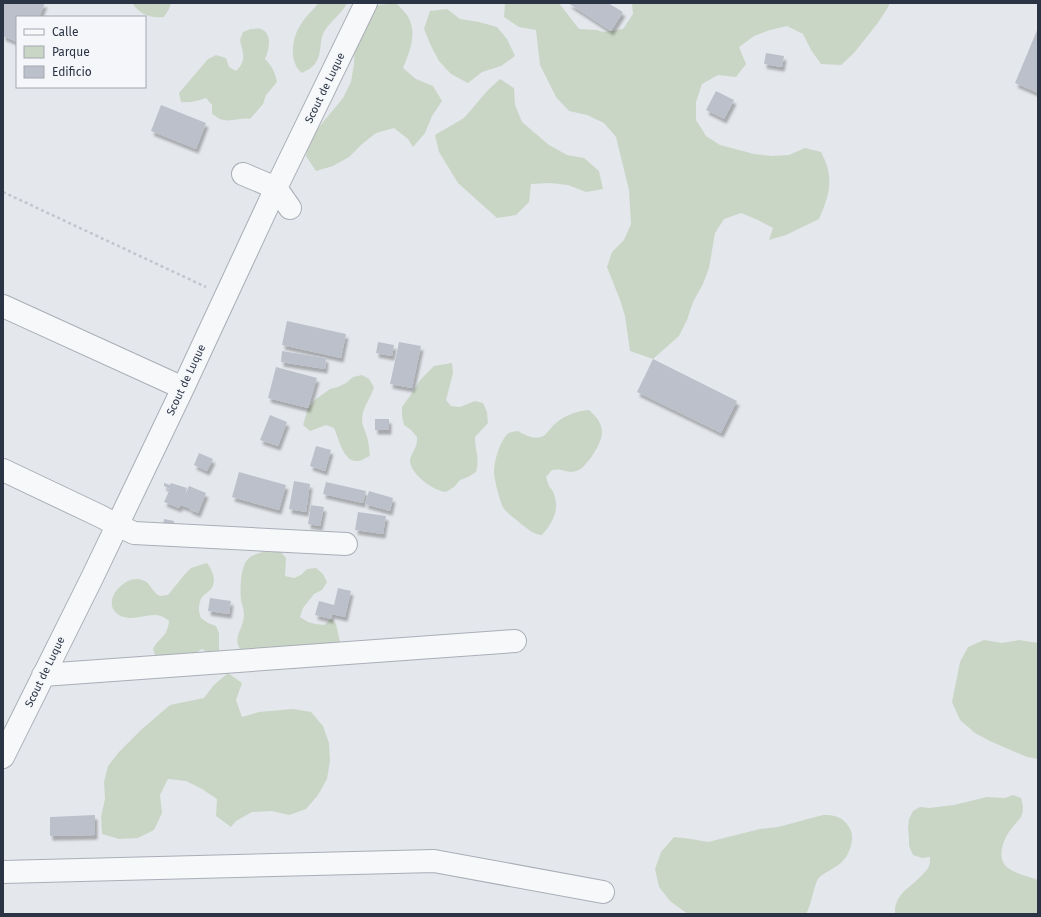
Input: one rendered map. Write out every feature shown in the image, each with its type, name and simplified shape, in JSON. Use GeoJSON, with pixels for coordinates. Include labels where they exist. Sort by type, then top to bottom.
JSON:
{"type":"FeatureCollection","features":[{"type":"Feature","properties":{"kind":"street","name":"Scout de Luque"},"geometry":{"type":"LineString","coordinates":[[3,757],[183,388],[276,188],[366,3]]}},
{"type":"Feature","properties":{"kind":"street"},"geometry":{"type":"LineString","coordinates":[[243,174],[276,188],[290,208]]}},
{"type":"Feature","properties":{"kind":"street"},"geometry":{"type":"LineString","coordinates":[[3,306],[183,388]]}},
{"type":"Feature","properties":{"kind":"street"},"geometry":{"type":"LineString","coordinates":[[3,470],[134,532],[346,544]]}},
{"type":"Feature","properties":{"kind":"street"},"geometry":{"type":"LineString","coordinates":[[43,675],[515,641]]}},
{"type":"Feature","properties":{"kind":"street"},"geometry":{"type":"LineString","coordinates":[[3,872],[434,861],[603,892]]}},
{"type":"Feature","properties":{"kind":"path"},"geometry":{"type":"LineString","coordinates":[[3,192],[202,285]]}},
{"type":"Feature","properties":{"kind":"green space"},"geometry":{"type":"Polygon","coordinates":[[[132,3],[171,3],[164,17],[159,17],[142,13],[132,3]]]}},
{"type":"Feature","properties":{"kind":"green space"},"geometry":{"type":"Polygon","coordinates":[[[318,3],[347,3],[324,32],[321,39],[318,59],[315,64],[310,69],[302,73],[295,63],[293,56],[295,36],[304,19],[318,3]]]}},
{"type":"Feature","properties":{"kind":"green space"},"geometry":{"type":"Polygon","coordinates":[[[396,3],[407,15],[412,28],[412,42],[403,68],[416,79],[433,86],[442,101],[432,116],[425,133],[413,147],[408,139],[394,128],[376,133],[349,157],[333,166],[316,171],[306,156],[309,139],[343,98],[351,82],[354,64],[355,28],[364,14],[379,5],[396,3]]]}},
{"type":"Feature","properties":{"kind":"green space"},"geometry":{"type":"Polygon","coordinates":[[[505,3],[559,3],[579,29],[597,30],[603,32],[623,29],[633,14],[632,3],[890,3],[877,24],[854,53],[841,65],[821,64],[811,50],[803,34],[787,26],[754,36],[739,47],[746,64],[736,77],[718,75],[702,84],[696,102],[696,120],[706,136],[720,145],[754,154],[772,156],[789,155],[805,148],[821,152],[828,168],[829,189],[819,219],[786,235],[769,240],[773,228],[758,220],[741,213],[724,219],[715,233],[709,268],[703,284],[693,302],[687,320],[679,336],[653,359],[630,351],[625,316],[607,267],[612,252],[624,240],[631,224],[629,190],[616,137],[604,123],[587,115],[569,111],[556,97],[540,65],[536,30],[519,27],[504,17],[505,3]]]}},
{"type":"Feature","properties":{"kind":"green space"},"geometry":{"type":"Polygon","coordinates":[[[447,9],[460,19],[497,27],[507,39],[515,56],[501,66],[482,72],[468,83],[451,74],[439,61],[424,29],[430,11],[447,9]]]}},
{"type":"Feature","properties":{"kind":"green space"},"geometry":{"type":"Polygon","coordinates":[[[251,29],[261,29],[265,31],[269,38],[269,47],[265,59],[273,69],[277,82],[266,95],[263,104],[250,119],[219,119],[212,114],[212,105],[206,98],[194,102],[181,102],[179,93],[208,59],[216,55],[226,58],[229,67],[236,71],[243,60],[240,40],[243,32],[251,29]]]}},
{"type":"Feature","properties":{"kind":"green space"},"geometry":{"type":"Polygon","coordinates":[[[500,79],[514,88],[515,105],[522,122],[549,145],[567,155],[584,158],[599,171],[603,189],[586,192],[568,185],[550,183],[531,184],[529,202],[516,215],[497,218],[458,183],[439,152],[435,135],[464,118],[488,90],[500,79]]]}},
{"type":"Feature","properties":{"kind":"green space"},"geometry":{"type":"Polygon","coordinates":[[[452,363],[453,373],[446,400],[451,406],[460,407],[475,401],[483,403],[487,412],[488,423],[475,437],[477,458],[476,472],[460,480],[454,487],[446,492],[435,489],[414,472],[410,459],[417,443],[417,437],[404,425],[402,407],[421,379],[434,366],[452,363]]]}},
{"type":"Feature","properties":{"kind":"green space"},"geometry":{"type":"Polygon","coordinates":[[[362,375],[369,379],[374,387],[364,410],[362,419],[370,456],[358,461],[353,461],[342,449],[334,428],[326,425],[310,431],[303,425],[308,408],[316,399],[330,389],[346,383],[353,377],[362,375]]]}},
{"type":"Feature","properties":{"kind":"green space"},"geometry":{"type":"Polygon","coordinates":[[[589,410],[595,416],[602,428],[601,440],[590,459],[580,469],[572,472],[552,470],[546,477],[556,500],[554,516],[542,535],[534,533],[509,514],[503,507],[496,485],[494,472],[496,457],[500,445],[506,436],[510,433],[518,431],[524,435],[535,438],[542,437],[563,418],[576,412],[589,410]]]}},
{"type":"Feature","properties":{"kind":"green space"},"geometry":{"type":"Polygon","coordinates":[[[272,550],[280,551],[286,558],[285,576],[294,578],[301,575],[307,569],[316,568],[323,574],[327,582],[322,590],[314,594],[303,608],[300,617],[311,623],[324,625],[331,619],[336,624],[340,642],[335,650],[245,656],[240,650],[237,639],[244,615],[241,600],[242,572],[246,561],[249,558],[272,550]]]}},
{"type":"Feature","properties":{"kind":"green space"},"geometry":{"type":"Polygon","coordinates":[[[207,563],[211,569],[214,583],[210,590],[201,598],[199,610],[201,618],[216,626],[219,633],[219,652],[209,653],[202,649],[194,654],[156,657],[153,649],[167,631],[169,621],[162,616],[156,615],[129,618],[119,615],[114,610],[112,603],[113,597],[122,585],[135,579],[142,580],[149,584],[159,596],[168,595],[191,568],[207,563]]]}},
{"type":"Feature","properties":{"kind":"green space"},"geometry":{"type":"Polygon","coordinates":[[[984,640],[1002,643],[1019,640],[1038,643],[1038,759],[1027,757],[992,742],[975,733],[960,720],[952,702],[960,662],[968,647],[984,640]]]}},
{"type":"Feature","properties":{"kind":"green space"},"geometry":{"type":"Polygon","coordinates":[[[228,673],[242,683],[236,700],[242,717],[259,712],[293,709],[311,712],[323,726],[329,743],[330,761],[327,779],[318,795],[306,809],[289,815],[272,811],[252,812],[236,821],[231,827],[216,816],[217,799],[186,781],[168,779],[160,795],[162,813],[154,830],[138,838],[119,839],[102,834],[101,817],[105,799],[104,782],[108,766],[119,752],[142,729],[170,705],[204,698],[214,685],[228,673]]]}},
{"type":"Feature","properties":{"kind":"green space"},"geometry":{"type":"Polygon","coordinates":[[[1013,795],[1021,798],[1023,812],[1005,839],[1002,851],[1003,861],[1011,870],[1021,875],[1038,880],[1038,913],[895,914],[895,907],[900,896],[925,872],[930,864],[930,857],[922,858],[913,855],[909,846],[909,819],[913,811],[920,807],[929,808],[954,805],[987,797],[1005,798],[1013,795]]]}},
{"type":"Feature","properties":{"kind":"green space"},"geometry":{"type":"Polygon","coordinates":[[[823,815],[834,816],[844,820],[851,831],[852,841],[844,860],[818,879],[806,914],[688,914],[670,901],[659,887],[655,869],[661,852],[674,837],[708,842],[760,829],[778,827],[823,815]]]}},
{"type":"Feature","properties":{"kind":"building"},"geometry":{"type":"Polygon","coordinates":[[[3,3],[45,3],[39,16],[16,16],[16,42],[3,36],[3,3]]]}},
{"type":"Feature","properties":{"kind":"building"},"geometry":{"type":"Polygon","coordinates":[[[568,3],[608,3],[623,12],[611,31],[568,3]]]}},
{"type":"Feature","properties":{"kind":"building"},"geometry":{"type":"Polygon","coordinates":[[[1038,28],[1038,93],[1015,83],[1038,28]]]}},
{"type":"Feature","properties":{"kind":"building"},"geometry":{"type":"Polygon","coordinates":[[[766,53],[784,56],[782,67],[764,64],[766,53]]]}},
{"type":"Feature","properties":{"kind":"building"},"geometry":{"type":"Polygon","coordinates":[[[716,91],[734,100],[724,119],[706,110],[716,91]]]}},
{"type":"Feature","properties":{"kind":"building"},"geometry":{"type":"Polygon","coordinates":[[[161,105],[206,123],[196,149],[151,131],[161,105]]]}},
{"type":"Feature","properties":{"kind":"building"},"geometry":{"type":"Polygon","coordinates":[[[287,321],[346,334],[341,358],[282,345],[287,321]]]}},
{"type":"Feature","properties":{"kind":"building"},"geometry":{"type":"Polygon","coordinates":[[[378,342],[394,345],[392,356],[376,353],[378,342]]]}},
{"type":"Feature","properties":{"kind":"building"},"geometry":{"type":"Polygon","coordinates":[[[399,342],[421,346],[412,388],[390,384],[399,342]]]}},
{"type":"Feature","properties":{"kind":"building"},"geometry":{"type":"Polygon","coordinates":[[[282,351],[326,358],[325,369],[281,362],[282,351]]]}},
{"type":"Feature","properties":{"kind":"building"},"geometry":{"type":"Polygon","coordinates":[[[653,359],[737,401],[721,433],[637,392],[653,359]]]}},
{"type":"Feature","properties":{"kind":"building"},"geometry":{"type":"Polygon","coordinates":[[[276,367],[317,378],[308,408],[268,398],[276,367]]]}},
{"type":"Feature","properties":{"kind":"building"},"geometry":{"type":"Polygon","coordinates":[[[270,415],[287,422],[278,446],[260,440],[270,415]]]}},
{"type":"Feature","properties":{"kind":"building"},"geometry":{"type":"Polygon","coordinates":[[[375,419],[389,419],[389,430],[375,430],[375,419]]]}},
{"type":"Feature","properties":{"kind":"building"},"geometry":{"type":"Polygon","coordinates":[[[316,446],[331,450],[325,471],[310,466],[316,446]]]}},
{"type":"Feature","properties":{"kind":"building"},"geometry":{"type":"Polygon","coordinates":[[[199,453],[213,459],[207,471],[194,465],[199,453]]]}},
{"type":"Feature","properties":{"kind":"building"},"geometry":{"type":"Polygon","coordinates":[[[239,472],[286,485],[279,510],[232,497],[239,472]]]}},
{"type":"Feature","properties":{"kind":"building"},"geometry":{"type":"Polygon","coordinates":[[[294,481],[310,484],[306,512],[289,509],[294,481]]]}},
{"type":"Feature","properties":{"kind":"building"},"geometry":{"type":"Polygon","coordinates":[[[326,482],[366,491],[363,503],[323,494],[326,482]]]}},
{"type":"Feature","properties":{"kind":"building"},"geometry":{"type":"Polygon","coordinates":[[[164,483],[170,485],[171,483],[187,488],[182,501],[189,486],[206,493],[198,513],[189,509],[193,498],[189,508],[180,505],[179,508],[164,502],[170,489],[164,486],[164,483]]]}},
{"type":"Feature","properties":{"kind":"building"},"geometry":{"type":"Polygon","coordinates":[[[369,491],[393,498],[390,511],[365,504],[369,491]]]}},
{"type":"Feature","properties":{"kind":"building"},"geometry":{"type":"Polygon","coordinates":[[[311,505],[324,507],[320,526],[308,524],[311,505]]]}},
{"type":"Feature","properties":{"kind":"building"},"geometry":{"type":"Polygon","coordinates":[[[358,512],[386,516],[383,534],[355,530],[358,512]]]}},
{"type":"Feature","properties":{"kind":"building"},"geometry":{"type":"Polygon","coordinates":[[[164,519],[174,521],[173,528],[163,526],[164,519]]]}},
{"type":"Feature","properties":{"kind":"building"},"geometry":{"type":"Polygon","coordinates":[[[338,588],[351,591],[345,617],[332,614],[331,619],[315,615],[319,601],[334,605],[338,588]]]}},
{"type":"Feature","properties":{"kind":"building"},"geometry":{"type":"Polygon","coordinates":[[[210,598],[231,601],[229,614],[208,611],[210,598]]]}},
{"type":"Feature","properties":{"kind":"building"},"geometry":{"type":"Polygon","coordinates":[[[95,815],[95,835],[50,836],[50,817],[95,815]]]}}]}
